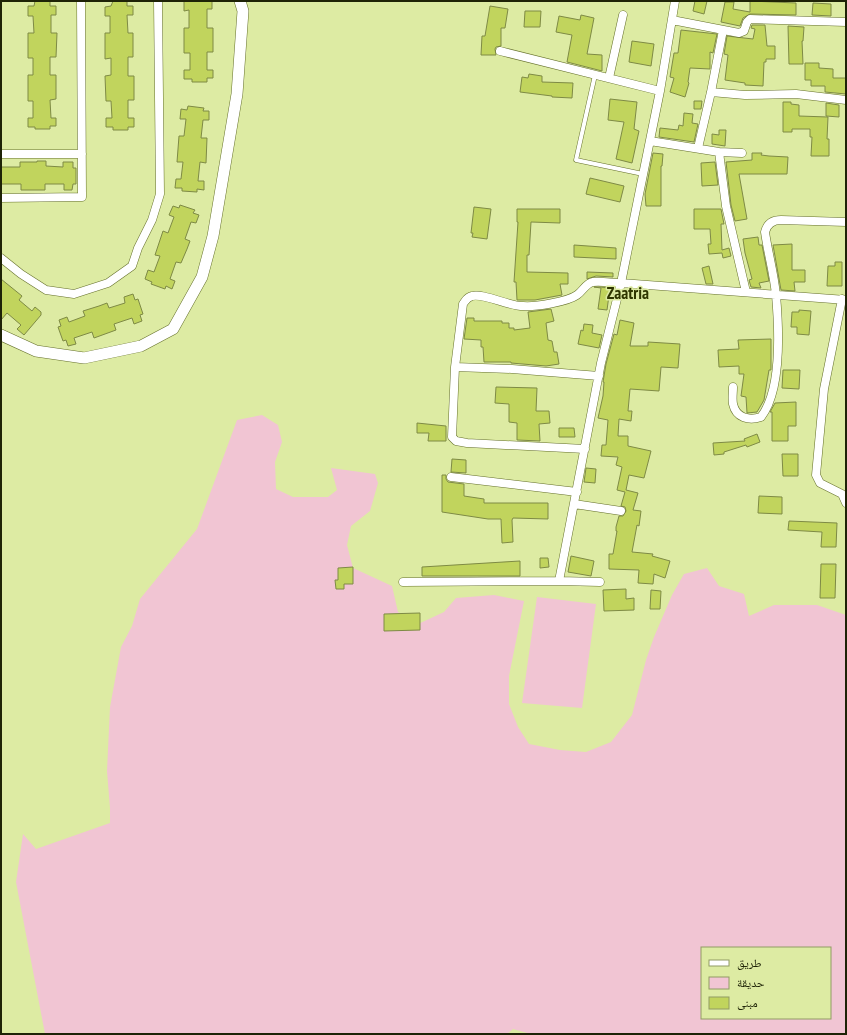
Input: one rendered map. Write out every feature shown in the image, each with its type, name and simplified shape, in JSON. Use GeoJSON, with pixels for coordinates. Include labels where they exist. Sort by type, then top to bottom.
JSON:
{"type":"FeatureCollection","features":[{"type":"Feature","properties":{"kind":"street"},"geometry":{"type":"LineString","coordinates":[[1,198],[82,197],[81,1]]}},
{"type":"Feature","properties":{"kind":"street"},"geometry":{"type":"LineString","coordinates":[[1,258],[21,274],[46,290],[74,294],[108,283],[132,266],[138,248],[152,220],[160,194],[158,1]]}},
{"type":"Feature","properties":{"kind":"street"},"geometry":{"type":"LineString","coordinates":[[1,335],[36,351],[84,358],[141,346],[174,329],[202,277],[213,236],[237,94],[242,11],[240,1]]}},
{"type":"Feature","properties":{"kind":"street"},"geometry":{"type":"LineString","coordinates":[[559,581],[610,323],[621,283],[644,174],[675,1]]}},
{"type":"Feature","properties":{"kind":"street"},"geometry":{"type":"LineString","coordinates":[[609,78],[623,15]]}},
{"type":"Feature","properties":{"kind":"street"},"geometry":{"type":"LineString","coordinates":[[672,20],[723,30],[742,32],[750,19],[846,22]]}},
{"type":"Feature","properties":{"kind":"street"},"geometry":{"type":"LineString","coordinates":[[698,148],[723,30]]}},
{"type":"Feature","properties":{"kind":"street"},"geometry":{"type":"LineString","coordinates":[[500,51],[660,91]]}},
{"type":"Feature","properties":{"kind":"street"},"geometry":{"type":"LineString","coordinates":[[711,92],[745,95],[796,94],[846,100]]}},
{"type":"Feature","properties":{"kind":"street"},"geometry":{"type":"LineString","coordinates":[[650,141],[719,152],[742,153]]}},
{"type":"Feature","properties":{"kind":"street"},"geometry":{"type":"LineString","coordinates":[[719,152],[726,206],[746,292]]}},
{"type":"Feature","properties":{"kind":"street"},"geometry":{"type":"LineString","coordinates":[[1,154],[82,154]]}},
{"type":"Feature","properties":{"kind":"street"},"geometry":{"type":"LineString","coordinates":[[733,387],[733,403],[739,415],[746,418],[755,419],[761,417],[768,406],[776,376],[778,342],[776,294],[765,232],[769,224],[776,220],[846,222]]}},
{"type":"Feature","properties":{"kind":"street"},"geometry":{"type":"LineString","coordinates":[[585,449],[467,443],[456,441],[452,437],[451,429],[455,367],[463,304],[467,298],[473,296],[483,296],[508,304],[524,306],[564,300],[577,295],[587,284],[593,282],[844,299],[824,389],[816,475],[820,483],[842,494],[846,503]]}},
{"type":"Feature","properties":{"kind":"street"},"geometry":{"type":"LineString","coordinates":[[455,367],[512,369],[599,376]]}},
{"type":"Feature","properties":{"kind":"street"},"geometry":{"type":"LineString","coordinates":[[451,477],[577,492]]}},
{"type":"Feature","properties":{"kind":"street"},"geometry":{"type":"LineString","coordinates":[[574,504],[621,512]]}},
{"type":"Feature","properties":{"kind":"street"},"geometry":{"type":"LineString","coordinates":[[403,582],[600,582]]}},
{"type":"Feature","properties":{"kind":"lane"},"geometry":{"type":"LineString","coordinates":[[595,75],[576,160],[644,174]]}},
{"type":"Feature","properties":{"kind":"green space"},"geometry":{"type":"Polygon","coordinates":[[[262,415],[278,425],[282,442],[275,462],[276,489],[293,497],[328,497],[337,490],[331,468],[375,474],[378,483],[370,511],[351,526],[347,545],[353,568],[392,586],[398,612],[416,625],[444,612],[456,598],[494,595],[524,601],[509,676],[509,704],[518,727],[529,744],[560,750],[586,752],[611,742],[632,715],[646,660],[654,637],[672,595],[684,574],[707,568],[719,586],[744,594],[749,616],[774,605],[817,605],[846,615],[846,1034],[531,1034],[513,1029],[507,1034],[45,1034],[16,882],[23,834],[36,849],[110,823],[107,771],[110,707],[121,647],[132,626],[140,599],[197,529],[237,420],[262,415]]]}},
{"type":"Feature","properties":{"kind":"green space"},"geometry":{"type":"Polygon","coordinates":[[[537,597],[596,604],[582,708],[522,703],[537,597]]]}},
{"type":"Feature","properties":{"kind":"building"},"geometry":{"type":"Polygon","coordinates":[[[35,1],[50,1],[50,6],[56,6],[56,15],[51,15],[51,33],[57,33],[56,57],[50,57],[50,75],[56,75],[56,99],[50,100],[51,118],[56,118],[56,126],[50,126],[50,129],[35,129],[35,127],[28,127],[28,118],[33,118],[33,101],[28,101],[28,75],[33,75],[33,58],[28,58],[28,33],[34,33],[33,16],[28,16],[28,6],[34,6],[35,1]]]}},
{"type":"Feature","properties":{"kind":"building"},"geometry":{"type":"Polygon","coordinates":[[[113,1],[127,1],[127,6],[133,6],[133,15],[127,15],[128,33],[133,33],[133,57],[128,57],[128,76],[134,76],[134,100],[128,100],[128,118],[134,118],[134,127],[128,127],[128,130],[113,130],[113,127],[106,127],[106,118],[112,118],[111,101],[106,101],[105,76],[111,75],[111,58],[105,59],[105,33],[110,33],[110,16],[105,16],[105,7],[111,6],[113,1]]]}},
{"type":"Feature","properties":{"kind":"building"},"geometry":{"type":"Polygon","coordinates":[[[184,1],[212,1],[212,9],[207,9],[207,28],[213,28],[213,52],[207,52],[207,70],[213,70],[213,78],[207,78],[207,82],[192,82],[192,79],[184,79],[184,70],[190,70],[190,53],[184,53],[184,28],[189,28],[189,10],[184,11],[184,1]]]}},
{"type":"Feature","properties":{"kind":"building"},"geometry":{"type":"Polygon","coordinates":[[[695,1],[707,1],[704,14],[693,11],[695,1]]]}},
{"type":"Feature","properties":{"kind":"building"},"geometry":{"type":"Polygon","coordinates":[[[750,1],[796,3],[796,15],[750,14],[743,18],[740,26],[721,22],[725,2],[734,2],[733,9],[750,12],[750,1]]]}},
{"type":"Feature","properties":{"kind":"building"},"geometry":{"type":"Polygon","coordinates":[[[813,3],[831,4],[831,16],[812,15],[813,3]]]}},
{"type":"Feature","properties":{"kind":"building"},"geometry":{"type":"Polygon","coordinates":[[[490,6],[508,9],[505,28],[501,28],[501,46],[496,47],[496,55],[481,55],[482,36],[485,36],[490,6]]]}},
{"type":"Feature","properties":{"kind":"building"},"geometry":{"type":"Polygon","coordinates":[[[525,11],[541,11],[540,27],[524,27],[525,11]]]}},
{"type":"Feature","properties":{"kind":"building"},"geometry":{"type":"Polygon","coordinates":[[[581,15],[594,18],[587,54],[602,55],[602,71],[567,62],[572,35],[556,32],[559,16],[580,20],[581,15]]]}},
{"type":"Feature","properties":{"kind":"building"},"geometry":{"type":"Polygon","coordinates":[[[752,25],[765,25],[767,46],[775,46],[775,59],[766,59],[766,62],[764,62],[763,86],[745,85],[745,83],[725,80],[728,55],[724,54],[727,36],[753,39],[755,29],[751,28],[752,25]]]}},
{"type":"Feature","properties":{"kind":"building"},"geometry":{"type":"Polygon","coordinates":[[[788,26],[804,27],[802,41],[803,64],[789,64],[788,26]]]}},
{"type":"Feature","properties":{"kind":"building"},"geometry":{"type":"Polygon","coordinates":[[[681,30],[717,34],[713,53],[710,52],[710,69],[690,68],[689,83],[685,97],[670,92],[674,78],[670,77],[674,53],[678,53],[681,30]]]}},
{"type":"Feature","properties":{"kind":"building"},"geometry":{"type":"Polygon","coordinates":[[[632,41],[654,44],[651,66],[629,62],[632,41]]]}},
{"type":"Feature","properties":{"kind":"building"},"geometry":{"type":"Polygon","coordinates":[[[805,63],[819,63],[819,68],[833,69],[833,78],[846,78],[846,94],[825,92],[825,86],[811,86],[811,80],[805,80],[805,63]]]}},
{"type":"Feature","properties":{"kind":"building"},"geometry":{"type":"Polygon","coordinates":[[[529,74],[542,76],[542,82],[573,83],[572,98],[552,97],[520,92],[522,77],[528,78],[529,74]]]}},
{"type":"Feature","properties":{"kind":"building"},"geometry":{"type":"Polygon","coordinates":[[[610,99],[637,102],[634,129],[639,131],[632,163],[616,159],[624,122],[608,120],[610,99]]]}},
{"type":"Feature","properties":{"kind":"building"},"geometry":{"type":"Polygon","coordinates":[[[694,101],[702,101],[701,109],[694,109],[694,101]]]}},
{"type":"Feature","properties":{"kind":"building"},"geometry":{"type":"Polygon","coordinates":[[[783,102],[791,102],[791,104],[799,105],[799,116],[828,117],[827,139],[829,139],[829,156],[811,156],[812,137],[810,137],[810,129],[792,129],[792,132],[783,132],[783,102]]]}},
{"type":"Feature","properties":{"kind":"building"},"geometry":{"type":"Polygon","coordinates":[[[826,103],[839,105],[839,117],[826,116],[826,103]]]}},
{"type":"Feature","properties":{"kind":"building"},"geometry":{"type":"Polygon","coordinates":[[[188,106],[204,108],[203,111],[209,111],[209,120],[203,120],[201,138],[207,138],[206,163],[200,162],[198,181],[204,181],[204,190],[197,189],[197,192],[182,191],[182,188],[175,188],[176,179],[181,179],[183,162],[177,162],[179,136],[184,136],[186,119],[180,119],[181,109],[187,110],[188,106]]]}},
{"type":"Feature","properties":{"kind":"building"},"geometry":{"type":"Polygon","coordinates":[[[684,113],[693,114],[692,123],[698,124],[694,142],[659,137],[660,128],[678,130],[679,125],[683,126],[684,113]]]}},
{"type":"Feature","properties":{"kind":"building"},"geometry":{"type":"Polygon","coordinates":[[[719,130],[726,130],[725,146],[712,144],[712,134],[719,135],[719,130]]]}},
{"type":"Feature","properties":{"kind":"building"},"geometry":{"type":"Polygon","coordinates":[[[653,153],[663,154],[661,166],[661,206],[646,206],[645,194],[653,153]]]}},
{"type":"Feature","properties":{"kind":"building"},"geometry":{"type":"Polygon","coordinates":[[[752,153],[788,157],[787,174],[739,174],[747,219],[735,221],[731,205],[726,162],[752,160],[752,153]]]}},
{"type":"Feature","properties":{"kind":"building"},"geometry":{"type":"Polygon","coordinates":[[[46,161],[46,166],[63,167],[63,162],[73,162],[73,168],[76,168],[76,184],[73,184],[72,190],[64,190],[64,184],[45,184],[45,190],[21,190],[21,184],[1,184],[1,167],[20,167],[20,162],[46,161]]]}},
{"type":"Feature","properties":{"kind":"building"},"geometry":{"type":"Polygon","coordinates":[[[715,162],[718,185],[702,186],[701,163],[715,162]]]}},
{"type":"Feature","properties":{"kind":"building"},"geometry":{"type":"Polygon","coordinates":[[[590,178],[624,186],[620,202],[586,194],[590,178]]]}},
{"type":"Feature","properties":{"kind":"building"},"geometry":{"type":"Polygon","coordinates":[[[180,205],[195,210],[193,213],[199,215],[196,223],[191,222],[185,239],[190,241],[181,263],[176,262],[170,279],[175,281],[172,289],[166,286],[165,289],[151,284],[152,282],[145,279],[148,270],[154,272],[160,256],[155,255],[163,231],[168,233],[174,217],[169,215],[173,206],[179,208],[180,205]]]}},
{"type":"Feature","properties":{"kind":"building"},"geometry":{"type":"Polygon","coordinates":[[[474,207],[491,209],[487,239],[472,237],[473,233],[471,233],[474,207]]]}},
{"type":"Feature","properties":{"kind":"building"},"geometry":{"type":"Polygon","coordinates":[[[517,209],[560,209],[560,223],[531,222],[529,255],[527,255],[527,272],[568,273],[568,284],[560,284],[562,295],[535,300],[517,300],[516,282],[514,282],[518,222],[517,209]]]}},
{"type":"Feature","properties":{"kind":"building"},"geometry":{"type":"Polygon","coordinates":[[[694,209],[721,209],[724,224],[721,224],[722,250],[729,248],[731,256],[723,258],[722,253],[709,254],[708,244],[711,244],[710,229],[694,229],[694,209]]]}},
{"type":"Feature","properties":{"kind":"building"},"geometry":{"type":"Polygon","coordinates":[[[758,237],[759,245],[762,245],[769,281],[759,283],[761,288],[751,287],[749,280],[752,279],[743,239],[758,237]]]}},
{"type":"Feature","properties":{"kind":"building"},"geometry":{"type":"Polygon","coordinates":[[[792,244],[792,270],[805,270],[805,282],[794,282],[795,291],[781,290],[773,245],[792,244]]]}},
{"type":"Feature","properties":{"kind":"building"},"geometry":{"type":"Polygon","coordinates":[[[574,245],[616,248],[616,259],[574,257],[574,245]]]}},
{"type":"Feature","properties":{"kind":"building"},"geometry":{"type":"Polygon","coordinates":[[[835,262],[842,262],[842,286],[827,286],[828,266],[835,266],[835,262]]]}},
{"type":"Feature","properties":{"kind":"building"},"geometry":{"type":"Polygon","coordinates":[[[709,266],[713,284],[706,284],[702,268],[709,266]]]}},
{"type":"Feature","properties":{"kind":"building"},"geometry":{"type":"Polygon","coordinates":[[[587,272],[613,273],[613,277],[596,276],[587,279],[587,272]]]}},
{"type":"Feature","properties":{"kind":"building"},"geometry":{"type":"Polygon","coordinates":[[[1,279],[22,296],[19,300],[32,311],[35,307],[41,312],[41,315],[24,335],[17,329],[21,325],[7,313],[1,320],[1,279]]]}},
{"type":"Feature","properties":{"kind":"building"},"geometry":{"type":"Polygon","coordinates":[[[594,287],[610,288],[607,310],[598,309],[601,288],[594,287]]]}},
{"type":"Feature","properties":{"kind":"building"},"geometry":{"type":"Polygon","coordinates":[[[133,294],[135,300],[138,299],[143,314],[140,315],[142,321],[134,324],[132,318],[114,324],[116,330],[94,338],[92,332],[74,338],[76,344],[68,346],[66,340],[63,341],[58,327],[61,326],[59,320],[67,317],[69,322],[85,316],[83,311],[107,303],[109,308],[125,303],[124,297],[133,294]]]}},
{"type":"Feature","properties":{"kind":"building"},"geometry":{"type":"Polygon","coordinates":[[[551,309],[554,321],[546,323],[548,340],[552,341],[554,352],[557,352],[559,364],[546,366],[511,362],[484,362],[481,340],[464,339],[467,318],[474,318],[474,321],[502,321],[502,323],[509,323],[509,328],[514,328],[514,330],[530,328],[528,312],[551,309]]]}},
{"type":"Feature","properties":{"kind":"building"},"geometry":{"type":"Polygon","coordinates":[[[799,310],[811,311],[809,335],[797,334],[797,327],[791,327],[792,312],[799,312],[799,310]]]}},
{"type":"Feature","properties":{"kind":"building"},"geometry":{"type":"Polygon","coordinates":[[[620,320],[634,323],[630,346],[648,346],[648,342],[680,344],[678,368],[661,367],[659,391],[630,389],[628,411],[632,411],[631,421],[619,419],[618,436],[628,436],[628,446],[651,451],[644,478],[629,475],[626,490],[638,493],[633,510],[641,511],[639,526],[637,525],[632,552],[653,554],[652,556],[670,561],[665,578],[654,574],[653,584],[638,583],[639,570],[609,569],[609,554],[613,554],[617,531],[616,527],[619,516],[623,516],[626,511],[625,507],[621,506],[625,492],[617,490],[622,467],[616,465],[618,457],[601,456],[602,445],[606,445],[608,420],[598,418],[603,396],[603,382],[606,364],[614,334],[617,335],[620,320]]]}},
{"type":"Feature","properties":{"kind":"building"},"geometry":{"type":"Polygon","coordinates":[[[584,324],[593,325],[592,333],[602,335],[599,348],[578,344],[584,324]]]}},
{"type":"Feature","properties":{"kind":"building"},"geometry":{"type":"Polygon","coordinates":[[[771,339],[771,370],[769,370],[764,400],[757,412],[747,413],[746,397],[741,396],[744,374],[739,374],[739,366],[719,367],[718,350],[739,349],[738,340],[771,339]]]}},
{"type":"Feature","properties":{"kind":"building"},"geometry":{"type":"Polygon","coordinates":[[[783,370],[800,370],[799,389],[782,388],[783,370]]]}},
{"type":"Feature","properties":{"kind":"building"},"geometry":{"type":"Polygon","coordinates":[[[496,387],[537,388],[536,411],[549,411],[550,423],[539,424],[540,441],[517,440],[517,423],[509,422],[509,404],[495,403],[496,387]]]}},
{"type":"Feature","properties":{"kind":"building"},"geometry":{"type":"Polygon","coordinates":[[[796,402],[796,426],[788,426],[788,441],[772,441],[772,412],[770,412],[775,403],[796,402]]]}},
{"type":"Feature","properties":{"kind":"building"},"geometry":{"type":"Polygon","coordinates":[[[417,423],[446,426],[446,441],[428,441],[429,433],[417,433],[417,423]]]}},
{"type":"Feature","properties":{"kind":"building"},"geometry":{"type":"Polygon","coordinates":[[[559,428],[574,428],[575,437],[559,437],[559,428]]]}},
{"type":"Feature","properties":{"kind":"building"},"geometry":{"type":"Polygon","coordinates":[[[757,434],[760,442],[747,447],[746,445],[724,452],[724,454],[714,455],[713,443],[745,441],[744,439],[757,434]]]}},
{"type":"Feature","properties":{"kind":"building"},"geometry":{"type":"Polygon","coordinates":[[[782,454],[798,454],[798,476],[783,476],[782,454]]]}},
{"type":"Feature","properties":{"kind":"building"},"geometry":{"type":"Polygon","coordinates":[[[452,459],[466,460],[466,473],[451,472],[452,459]]]}},
{"type":"Feature","properties":{"kind":"building"},"geometry":{"type":"Polygon","coordinates":[[[586,468],[596,469],[595,483],[584,482],[586,468]]]}},
{"type":"Feature","properties":{"kind":"building"},"geometry":{"type":"Polygon","coordinates":[[[442,475],[446,475],[448,482],[464,484],[464,496],[484,499],[484,503],[548,503],[548,519],[513,518],[513,542],[502,543],[501,519],[488,519],[442,512],[442,475]]]}},
{"type":"Feature","properties":{"kind":"building"},"geometry":{"type":"Polygon","coordinates":[[[759,496],[782,497],[782,514],[758,513],[759,496]]]}},
{"type":"Feature","properties":{"kind":"building"},"geometry":{"type":"Polygon","coordinates":[[[789,521],[837,523],[836,547],[821,547],[822,532],[788,530],[789,521]]]}},
{"type":"Feature","properties":{"kind":"building"},"geometry":{"type":"Polygon","coordinates":[[[571,556],[594,561],[591,576],[568,572],[571,556]]]}},
{"type":"Feature","properties":{"kind":"building"},"geometry":{"type":"Polygon","coordinates":[[[540,558],[548,558],[549,567],[540,568],[540,558]]]}},
{"type":"Feature","properties":{"kind":"building"},"geometry":{"type":"Polygon","coordinates":[[[520,561],[520,576],[422,576],[422,567],[520,561]]]}},
{"type":"Feature","properties":{"kind":"building"},"geometry":{"type":"Polygon","coordinates":[[[821,564],[836,564],[835,598],[820,598],[821,564]]]}},
{"type":"Feature","properties":{"kind":"building"},"geometry":{"type":"Polygon","coordinates":[[[353,567],[353,584],[344,584],[344,589],[336,589],[335,580],[338,580],[338,568],[353,567]]]}},
{"type":"Feature","properties":{"kind":"building"},"geometry":{"type":"Polygon","coordinates":[[[626,589],[626,599],[634,598],[634,610],[604,611],[603,590],[626,589]]]}},
{"type":"Feature","properties":{"kind":"building"},"geometry":{"type":"Polygon","coordinates":[[[651,590],[661,591],[660,609],[650,609],[651,590]]]}},
{"type":"Feature","properties":{"kind":"building"},"geometry":{"type":"Polygon","coordinates":[[[420,613],[420,630],[384,631],[384,614],[420,613]]]}},
{"type":"Feature","properties":{"kind":"district","name":"Zaatria"},"geometry":{"type":"Point","coordinates":[628,293]}}]}
